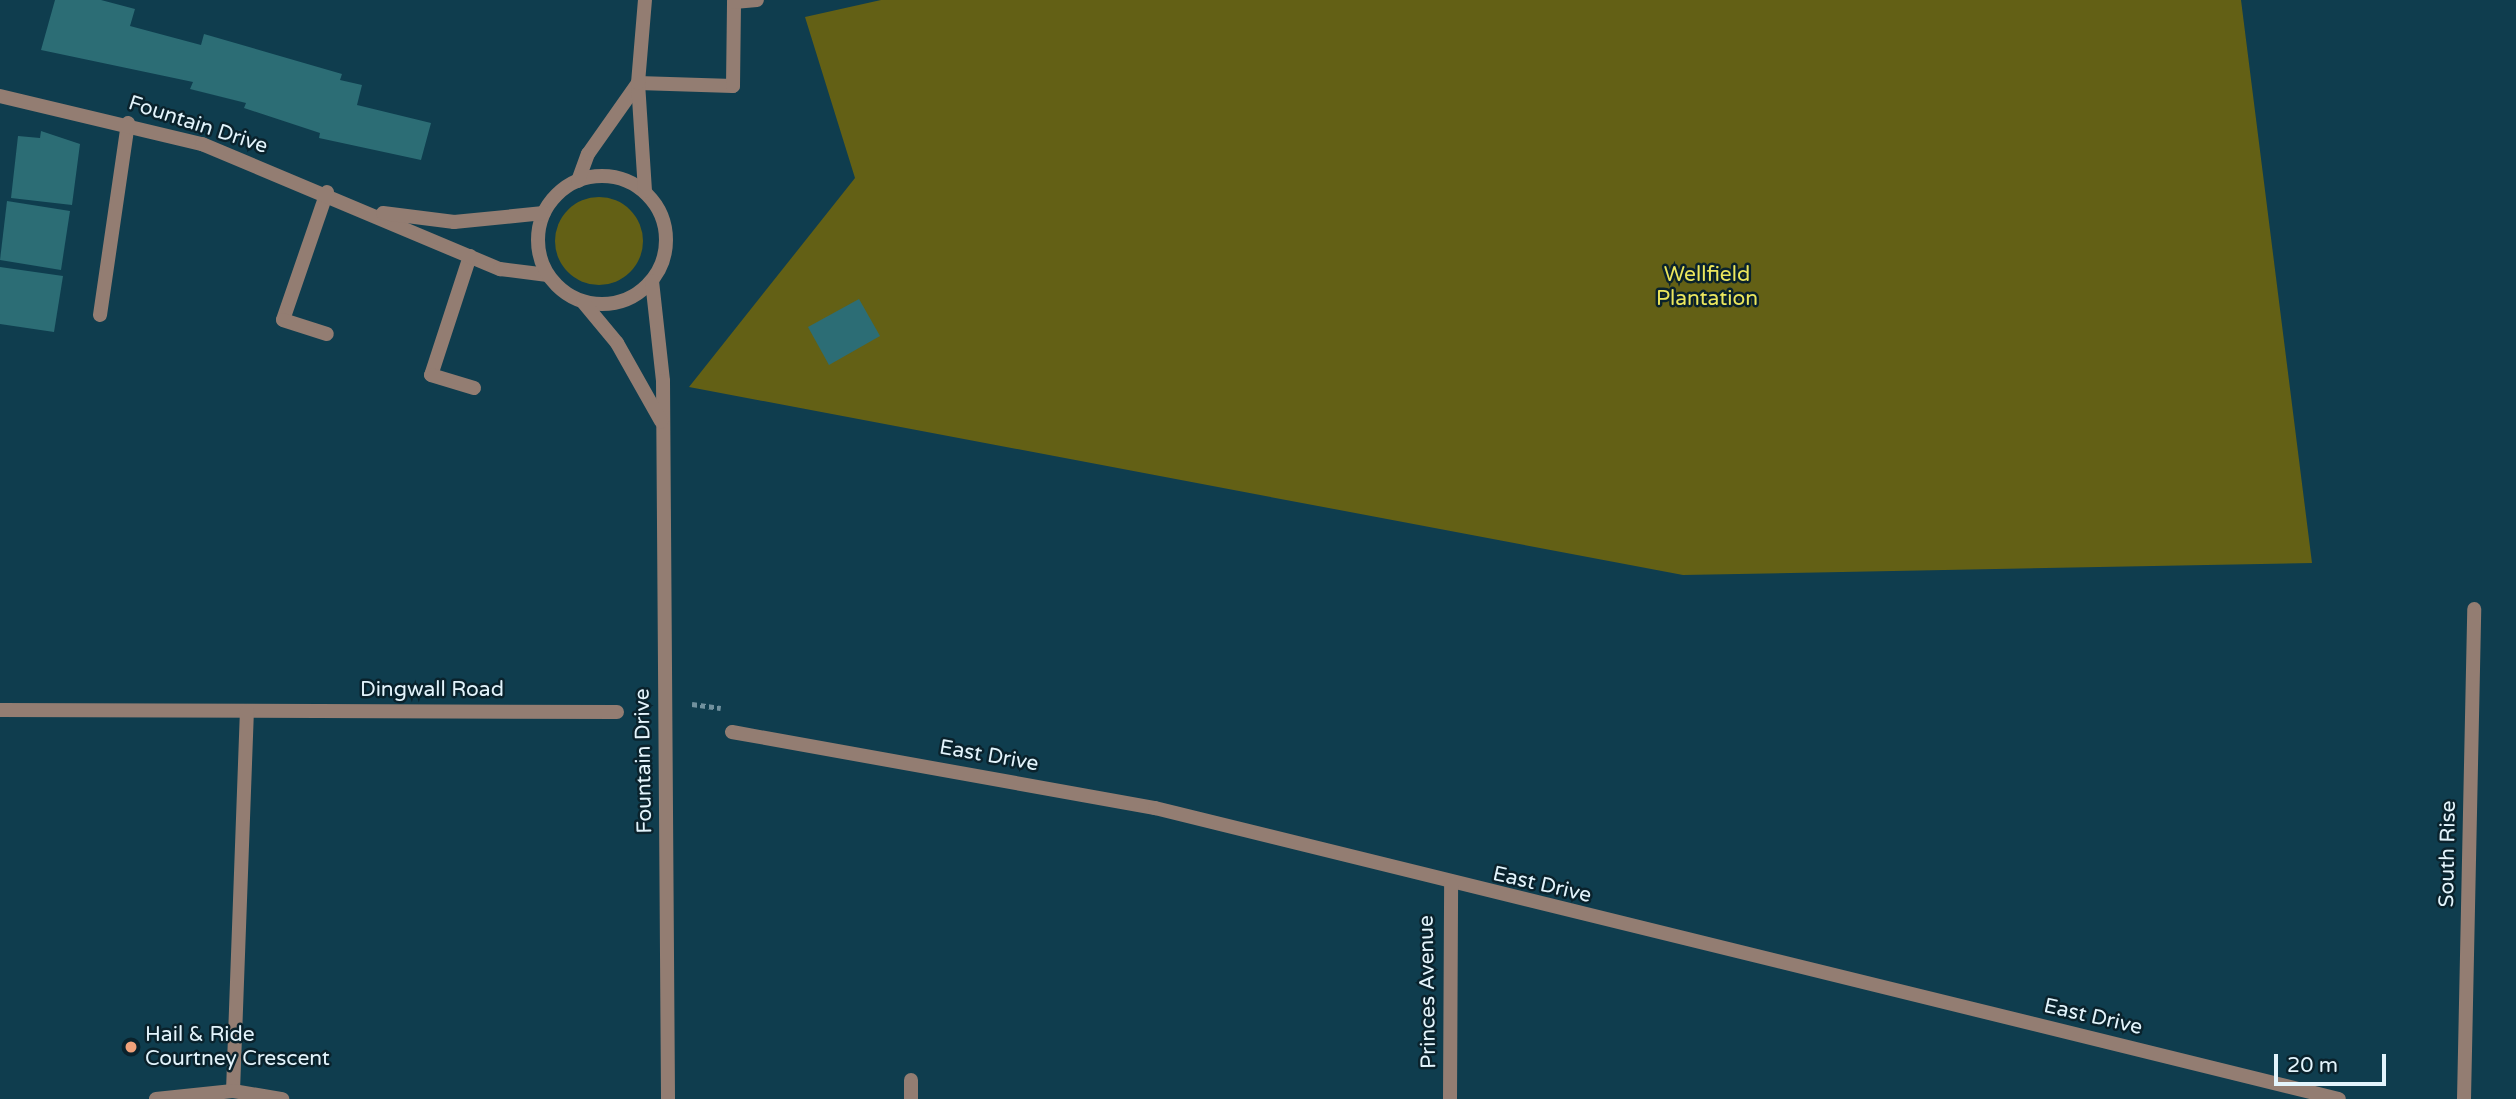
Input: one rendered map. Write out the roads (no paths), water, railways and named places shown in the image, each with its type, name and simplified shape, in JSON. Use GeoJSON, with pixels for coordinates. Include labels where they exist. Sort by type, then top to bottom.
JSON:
{"type":"FeatureCollection","features":[{"type":"Feature","properties":{"kind":"street"},"geometry":{"type":"LineString","coordinates":[[645,0],[638,83],[645,191]]}},
{"type":"Feature","properties":{"kind":"street"},"geometry":{"type":"LineString","coordinates":[[638,83],[733,86],[734,2],[757,0]]}},
{"type":"Feature","properties":{"kind":"street"},"geometry":{"type":"LineString","coordinates":[[578,181],[588,154],[638,83]]}},
{"type":"Feature","properties":{"kind":"street","name":"Fountain Drive"},"geometry":{"type":"LineString","coordinates":[[0,96],[128,123],[327,192],[378,212],[507,271],[548,275]]}},
{"type":"Feature","properties":{"kind":"street"},"geometry":{"type":"LineString","coordinates":[[100,315],[128,123]]}},
{"type":"Feature","properties":{"kind":"street"},"geometry":{"type":"LineString","coordinates":[[609,175],[645,191],[662,215],[667,237],[652,281],[613,304],[583,302],[548,275],[538,235],[544,213],[556,194],[578,181],[609,175]]}},
{"type":"Feature","properties":{"kind":"street"},"geometry":{"type":"LineString","coordinates":[[327,192],[283,320],[327,334]]}},
{"type":"Feature","properties":{"kind":"street","name":"Fountain Drive"},"geometry":{"type":"LineString","coordinates":[[378,212],[454,222],[544,213]]}},
{"type":"Feature","properties":{"kind":"street"},"geometry":{"type":"LineString","coordinates":[[470,256],[432,375],[474,388]]}},
{"type":"Feature","properties":{"kind":"street","name":"Fountain Drive"},"geometry":{"type":"LineString","coordinates":[[652,281],[661,422],[668,1099]]}},
{"type":"Feature","properties":{"kind":"street","name":"Fountain Drive"},"geometry":{"type":"LineString","coordinates":[[583,302],[617,343],[661,422]]}},
{"type":"Feature","properties":{"kind":"street","name":"South Rise"},"geometry":{"type":"LineString","coordinates":[[2464,1099],[2474,609]]}},
{"type":"Feature","properties":{"kind":"street","name":"Dingwall Road"},"geometry":{"type":"LineString","coordinates":[[0,710],[617,712]]}},
{"type":"Feature","properties":{"kind":"street"},"geometry":{"type":"LineString","coordinates":[[233,1091],[247,711]]}},
{"type":"Feature","properties":{"kind":"street","name":"East Drive"},"geometry":{"type":"LineString","coordinates":[[732,732],[1155,808],[1451,885],[2339,1099]]}},
{"type":"Feature","properties":{"kind":"street","name":"Princes Avenue"},"geometry":{"type":"LineString","coordinates":[[1450,1099],[1451,885]]}},
{"type":"Feature","properties":{"kind":"street"},"geometry":{"type":"LineString","coordinates":[[911,1080],[911,1099]]}},
{"type":"Feature","properties":{"kind":"street"},"geometry":{"type":"LineString","coordinates":[[156,1099],[233,1091],[282,1099]]}},
{"type":"Feature","properties":{"kind":"place","name":"Hail & Ride Courtney Crescent"},"geometry":{"type":"Point","coordinates":[131,1047]}},
{"type":"Feature","properties":{"kind":"park label","name":"Wellfield Plantation"},"geometry":{"type":"Point","coordinates":[1707,287]}}]}
